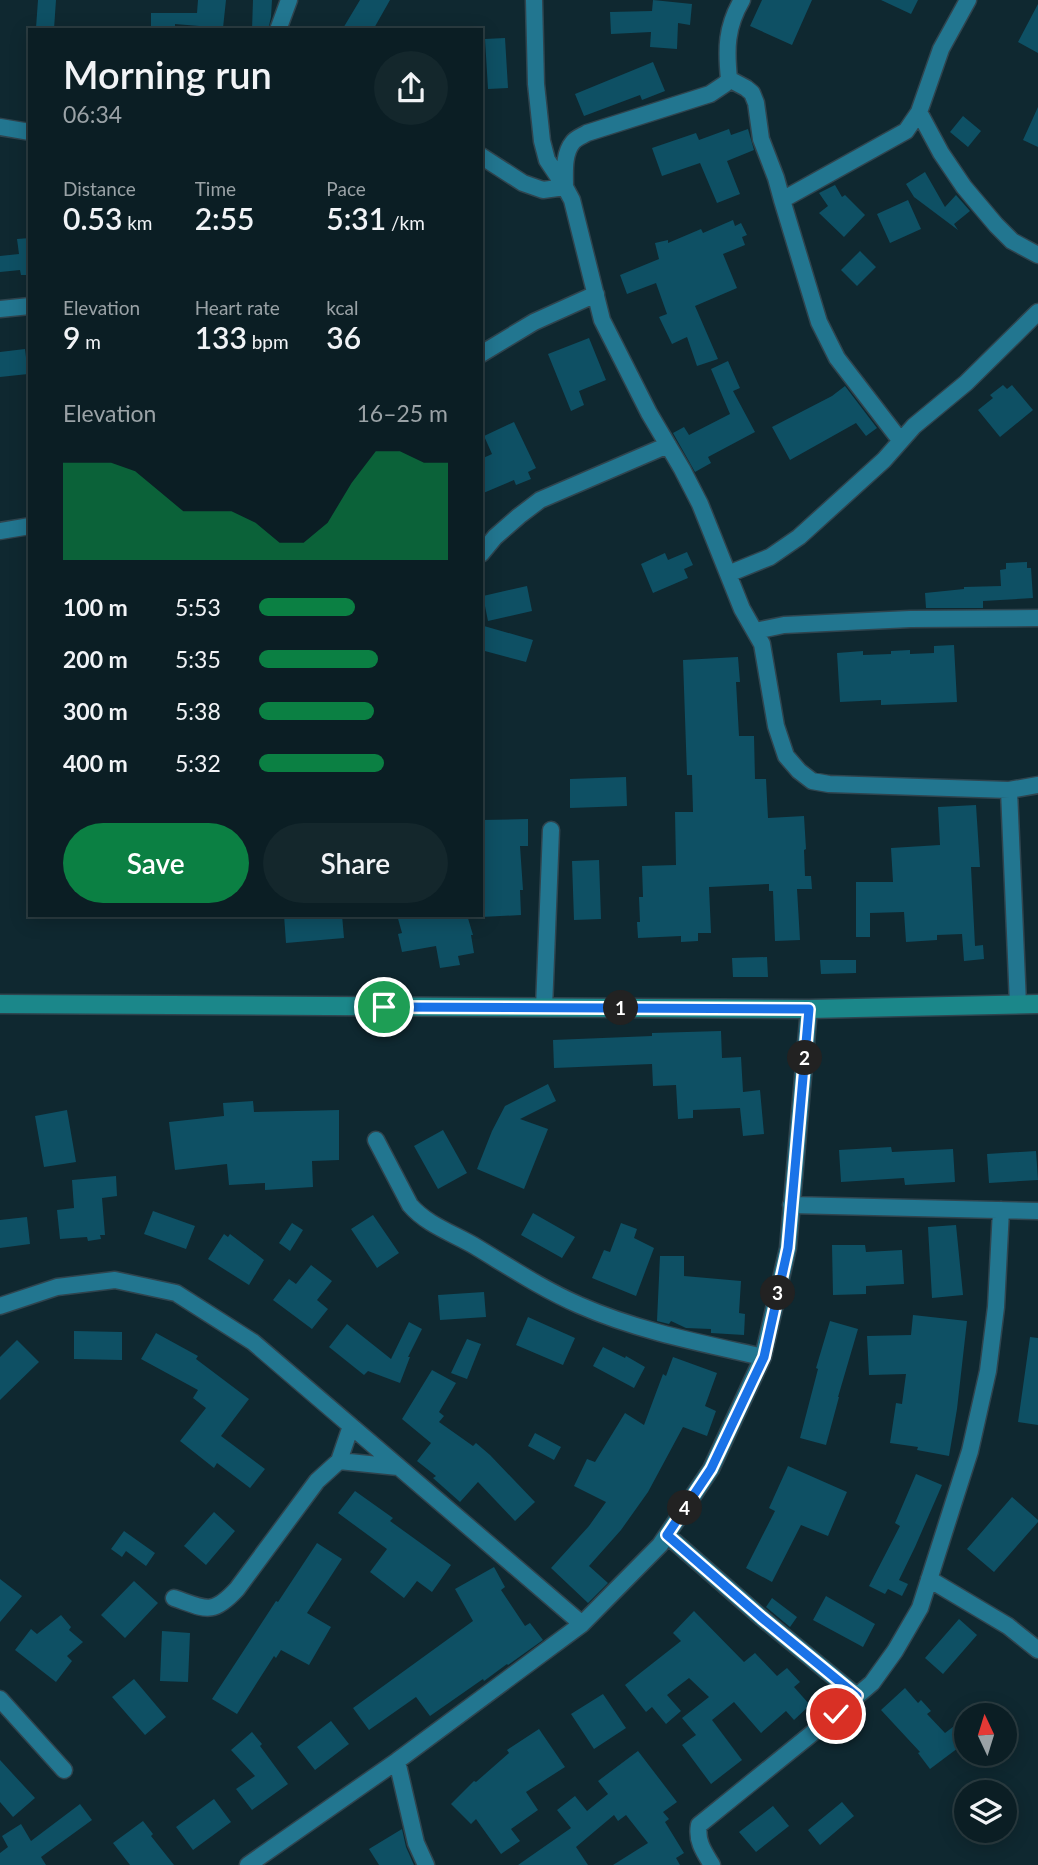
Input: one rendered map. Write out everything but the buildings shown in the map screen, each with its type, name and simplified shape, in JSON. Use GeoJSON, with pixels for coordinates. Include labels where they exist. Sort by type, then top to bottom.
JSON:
{"type":"FeatureCollection","features":[{"type":"Feature","properties":{"kind":"main road"},"geometry":{"type":"LineString","coordinates":[[0,1004],[809,1009],[1038,1004]]}},
{"type":"Feature","properties":{"kind":"street"},"geometry":{"type":"LineString","coordinates":[[279,28],[289,0]]}},
{"type":"Feature","properties":{"kind":"street"},"geometry":{"type":"LineString","coordinates":[[534,0],[536,84],[542,141],[547,160],[572,200],[602,320],[649,413],[700,504],[745,616],[762,644],[776,726],[786,755],[799,771],[812,781],[829,784],[1009,790],[1038,786]]}},
{"type":"Feature","properties":{"kind":"street"},"geometry":{"type":"LineString","coordinates":[[565,187],[565,166],[573,141],[587,133],[709,94],[729,79],[728,29],[742,0]]}},
{"type":"Feature","properties":{"kind":"street"},"geometry":{"type":"LineString","coordinates":[[782,200],[906,131],[919,111],[941,49],[968,0]]}},
{"type":"Feature","properties":{"kind":"street"},"geometry":{"type":"LineString","coordinates":[[729,79],[752,93],[756,103],[761,139],[776,178],[819,322],[837,358],[900,440]]}},
{"type":"Feature","properties":{"kind":"street"},"geometry":{"type":"LineString","coordinates":[[919,111],[941,153],[964,187],[1012,241],[1038,255]]}},
{"type":"Feature","properties":{"kind":"street"},"geometry":{"type":"LineString","coordinates":[[0,127],[28,132]]}},
{"type":"Feature","properties":{"kind":"street"},"geometry":{"type":"LineString","coordinates":[[483,157],[523,183],[543,190],[565,187]]}},
{"type":"Feature","properties":{"kind":"street"},"geometry":{"type":"LineString","coordinates":[[483,353],[534,322],[596,294]]}},
{"type":"Feature","properties":{"kind":"street"},"geometry":{"type":"LineString","coordinates":[[0,309],[28,306]]}},
{"type":"Feature","properties":{"kind":"street"},"geometry":{"type":"LineString","coordinates":[[728,574],[770,557],[799,537],[884,460],[914,426],[966,383],[1038,312]]}},
{"type":"Feature","properties":{"kind":"street"},"geometry":{"type":"LineString","coordinates":[[483,552],[495,537],[540,500],[668,445]]}},
{"type":"Feature","properties":{"kind":"street"},"geometry":{"type":"LineString","coordinates":[[0,531],[28,526]]}},
{"type":"Feature","properties":{"kind":"street"},"geometry":{"type":"LineString","coordinates":[[755,631],[784,625],[1038,618]]}},
{"type":"Feature","properties":{"kind":"street"},"geometry":{"type":"LineString","coordinates":[[1009,790],[1018,1004]]}},
{"type":"Feature","properties":{"kind":"street"},"geometry":{"type":"LineString","coordinates":[[544,1008],[551,830]]}},
{"type":"Feature","properties":{"kind":"street"},"geometry":{"type":"LineString","coordinates":[[248,1865],[397,1761],[582,1624],[660,1545],[711,1469],[764,1357],[788,1248],[809,1009]]}},
{"type":"Feature","properties":{"kind":"street"},"geometry":{"type":"LineString","coordinates":[[376,1140],[417,1214],[505,1266],[579,1305],[651,1332],[764,1357]]}},
{"type":"Feature","properties":{"kind":"street"},"geometry":{"type":"LineString","coordinates":[[791,1205],[1038,1211]]}},
{"type":"Feature","properties":{"kind":"street"},"geometry":{"type":"LineString","coordinates":[[712,1865],[697,1834],[699,1825],[872,1683],[895,1651],[920,1608],[970,1451],[988,1371],[996,1307],[1001,1210]]}},
{"type":"Feature","properties":{"kind":"street"},"geometry":{"type":"LineString","coordinates":[[0,1306],[57,1287],[115,1280],[176,1293],[253,1342],[582,1624]]}},
{"type":"Feature","properties":{"kind":"street"},"geometry":{"type":"LineString","coordinates":[[174,1598],[205,1608],[223,1604],[317,1481],[339,1461],[351,1426]]}},
{"type":"Feature","properties":{"kind":"street"},"geometry":{"type":"LineString","coordinates":[[339,1461],[398,1467]]}},
{"type":"Feature","properties":{"kind":"street"},"geometry":{"type":"LineString","coordinates":[[667,1535],[857,1696]]}},
{"type":"Feature","properties":{"kind":"street"},"geometry":{"type":"LineString","coordinates":[[929,1578],[1008,1626],[1038,1650]]}},
{"type":"Feature","properties":{"kind":"street"},"geometry":{"type":"LineString","coordinates":[[0,1699],[64,1770]]}},
{"type":"Feature","properties":{"kind":"street"},"geometry":{"type":"LineString","coordinates":[[397,1761],[415,1843],[426,1865]]}},
{"type":"Feature","properties":{"kind":"route"},"geometry":{"type":"LineString","coordinates":[[384,1007],[809,1009],[788,1248],[764,1357],[711,1469],[667,1535],[857,1696],[836,1714]]}}]}
